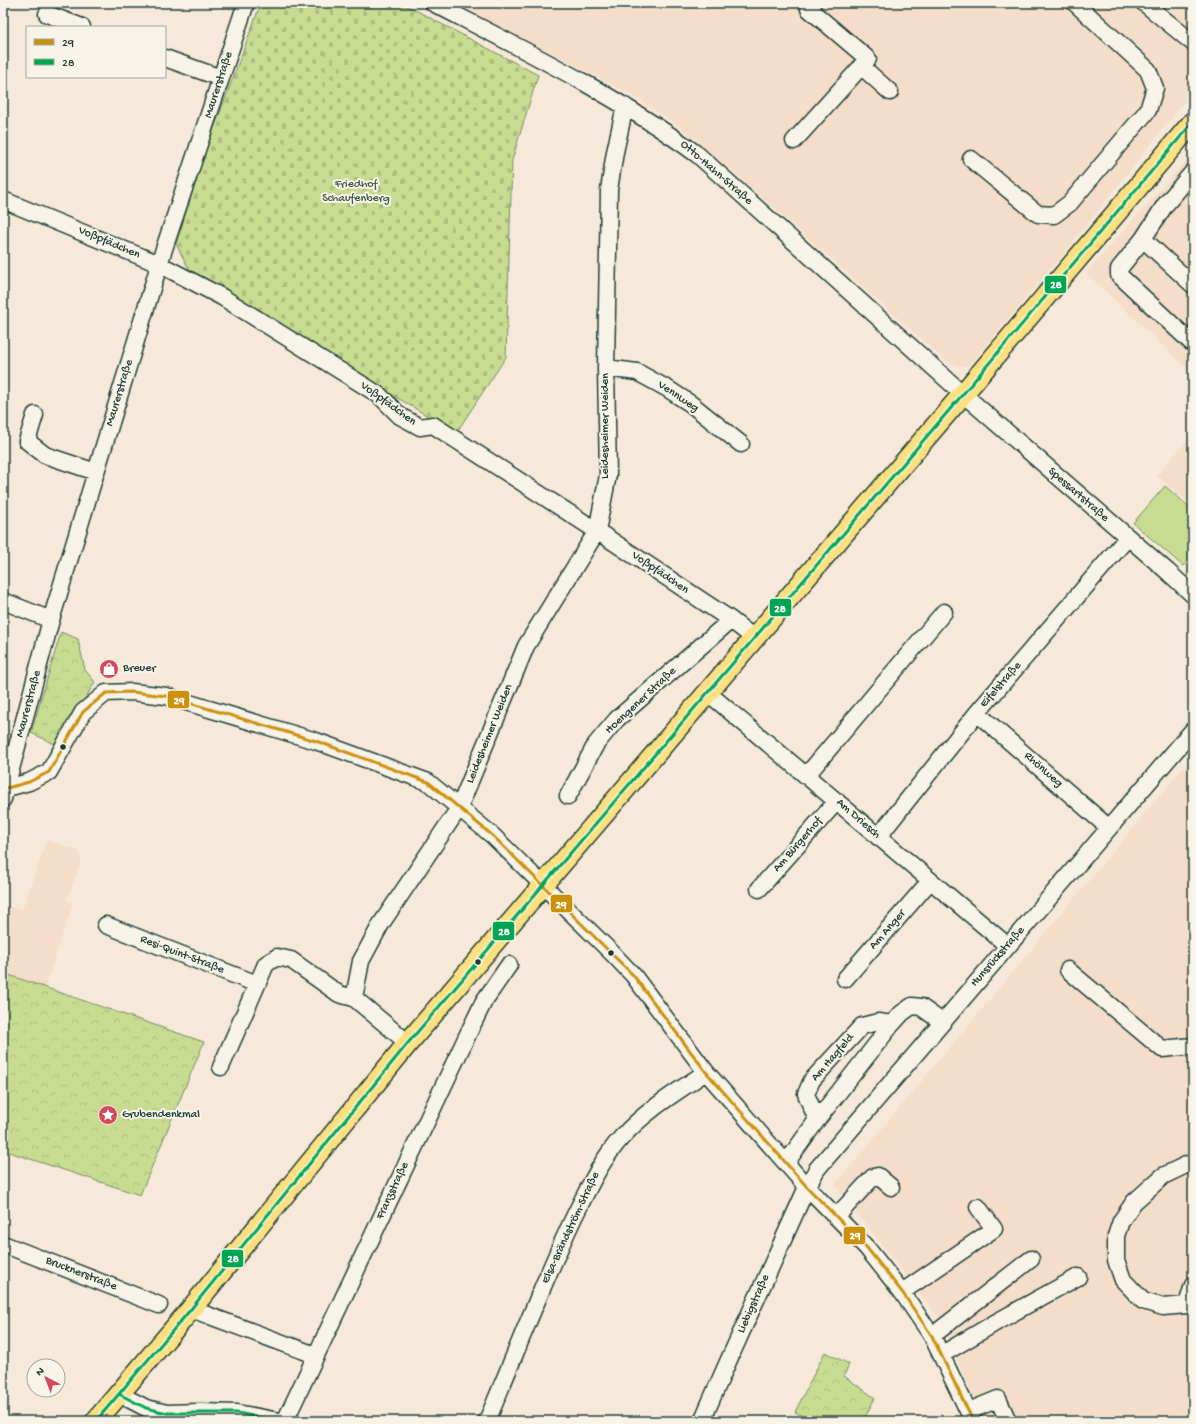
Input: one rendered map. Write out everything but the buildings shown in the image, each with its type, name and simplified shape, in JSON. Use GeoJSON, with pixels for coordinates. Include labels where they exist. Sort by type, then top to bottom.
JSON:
{"type":"FeatureCollection","features":[{"type":"Feature","properties":{"kind":"main road"},"geometry":{"type":"LineString","coordinates":[[96,1421],[191,1309],[408,1043],[963,394],[1193,122]]}},
{"type":"Feature","properties":{"kind":"street","name":"Maurerstraße"},"geometry":{"type":"LineString","coordinates":[[4,791],[51,620],[159,264],[246,3]]}},
{"type":"Feature","properties":{"kind":"street","name":"Otto-Hahn-Straße"},"geometry":{"type":"LineString","coordinates":[[434,3],[540,58],[625,106],[666,132],[698,155],[963,394]]}},
{"type":"Feature","properties":{"kind":"street"},"geometry":{"type":"LineString","coordinates":[[794,141],[868,59],[809,9],[813,3]]}},
{"type":"Feature","properties":{"kind":"street"},"geometry":{"type":"LineString","coordinates":[[971,159],[1038,214],[1054,215],[1070,203],[1148,110],[1155,88],[1148,70],[1075,3]]}},
{"type":"Feature","properties":{"kind":"street"},"geometry":{"type":"LineString","coordinates":[[1144,3],[1193,43]]}},
{"type":"Feature","properties":{"kind":"street"},"geometry":{"type":"LineString","coordinates":[[47,14],[79,26]]}},
{"type":"Feature","properties":{"kind":"street"},"geometry":{"type":"LineString","coordinates":[[166,58],[221,78]]}},
{"type":"Feature","properties":{"kind":"street"},"geometry":{"type":"LineString","coordinates":[[861,66],[890,92]]}},
{"type":"Feature","properties":{"kind":"street","name":"Leidesheimer Weiden"},"geometry":{"type":"LineString","coordinates":[[354,998],[361,961],[381,924],[459,808],[526,646],[597,531],[608,475],[606,368],[609,190],[615,152],[625,106]]}},
{"type":"Feature","properties":{"kind":"street"},"geometry":{"type":"LineString","coordinates":[[1193,172],[1166,206],[1143,239],[1119,268],[1119,275],[1193,344]]}},
{"type":"Feature","properties":{"kind":"street","name":"Voßpfädchen"},"geometry":{"type":"LineString","coordinates":[[4,205],[159,264],[222,297],[379,395],[400,416],[420,427],[433,425],[597,531],[731,620],[754,638]]}},
{"type":"Feature","properties":{"kind":"street"},"geometry":{"type":"LineString","coordinates":[[1143,239],[1193,285]]}},
{"type":"Feature","properties":{"kind":"street","name":"Vennweg"},"geometry":{"type":"LineString","coordinates":[[606,368],[637,372],[668,389],[691,404],[741,444]]}},
{"type":"Feature","properties":{"kind":"street","name":"Spessartstraße"},"geometry":{"type":"LineString","coordinates":[[963,394],[1128,537],[1193,596]]}},
{"type":"Feature","properties":{"kind":"street"},"geometry":{"type":"LineString","coordinates":[[35,415],[27,441],[45,455],[96,472]]}},
{"type":"Feature","properties":{"kind":"street","name":"Eifelstraße"},"geometry":{"type":"LineString","coordinates":[[878,837],[977,713],[1128,537]]}},
{"type":"Feature","properties":{"kind":"street"},"geometry":{"type":"LineString","coordinates":[[3,601],[51,620]]}},
{"type":"Feature","properties":{"kind":"street"},"geometry":{"type":"LineString","coordinates":[[806,776],[944,612]]}},
{"type":"Feature","properties":{"kind":"street","name":"Hoengener Straße"},"geometry":{"type":"LineString","coordinates":[[568,796],[596,744],[617,719],[731,620]]}},
{"type":"Feature","properties":{"kind":"street"},"geometry":{"type":"LineString","coordinates":[[4,791],[29,782],[49,772],[83,712],[106,693],[132,692],[166,696],[316,741],[428,782],[493,836],[633,975],[706,1072],[807,1187],[867,1248],[902,1292],[932,1336],[971,1416],[998,1399],[1008,1421]]}},
{"type":"Feature","properties":{"kind":"street","name":"Am Driesch"},"geometry":{"type":"LineString","coordinates":[[708,692],[1008,946]]}},
{"type":"Feature","properties":{"kind":"street","name":"Rhönweg"},"geometry":{"type":"LineString","coordinates":[[977,713],[1109,828]]}},
{"type":"Feature","properties":{"kind":"street","name":"Hunsrückstraße"},"geometry":{"type":"LineString","coordinates":[[807,1187],[817,1169],[1193,730]]}},
{"type":"Feature","properties":{"kind":"street","name":"Am Bürgerhof"},"geometry":{"type":"LineString","coordinates":[[758,889],[837,801]]}},
{"type":"Feature","properties":{"kind":"street","name":"Am Anger"},"geometry":{"type":"LineString","coordinates":[[845,979],[930,881]]}},
{"type":"Feature","properties":{"kind":"street","name":"Resi-Quint-Straße"},"geometry":{"type":"LineString","coordinates":[[106,925],[257,984]]}},
{"type":"Feature","properties":{"kind":"street"},"geometry":{"type":"LineString","coordinates":[[221,1067],[266,964],[277,957],[291,960],[339,994],[354,998],[408,1043]]}},
{"type":"Feature","properties":{"kind":"street","name":"Franzstraße"},"geometry":{"type":"LineString","coordinates":[[285,1421],[484,1001],[509,965]]}},
{"type":"Feature","properties":{"kind":"street"},"geometry":{"type":"LineString","coordinates":[[1068,970],[1162,1049],[1193,1046]]}},
{"type":"Feature","properties":{"kind":"street","name":"Am Hagfeld"},"geometry":{"type":"LineString","coordinates":[[786,1163],[817,1120],[902,1013],[912,1006],[921,1007],[942,1022]]}},
{"type":"Feature","properties":{"kind":"street","name":"Am Hagfeld"},"geometry":{"type":"LineString","coordinates":[[817,1120],[806,1094],[812,1080],[862,1026],[878,1022],[892,1024]]}},
{"type":"Feature","properties":{"kind":"street","name":"Elsa-Brändström-Straße"},"geometry":{"type":"LineString","coordinates":[[487,1421],[558,1252],[590,1185],[606,1156],[622,1137],[647,1112],[706,1072]]}},
{"type":"Feature","properties":{"kind":"street"},"geometry":{"type":"LineString","coordinates":[[1191,1160],[1163,1176],[1134,1202],[1122,1221],[1116,1236],[1116,1260],[1123,1280],[1143,1301],[1163,1307],[1187,1305],[1193,1285]]}},
{"type":"Feature","properties":{"kind":"street"},"geometry":{"type":"LineString","coordinates":[[836,1216],[873,1177],[878,1176],[891,1187]]}},
{"type":"Feature","properties":{"kind":"street","name":"Liebigstraße"},"geometry":{"type":"LineString","coordinates":[[702,1421],[726,1364],[807,1187]]}},
{"type":"Feature","properties":{"kind":"street"},"geometry":{"type":"LineString","coordinates":[[902,1292],[994,1229],[978,1207]]}},
{"type":"Feature","properties":{"kind":"street","name":"Brucknerstraße"},"geometry":{"type":"LineString","coordinates":[[3,1244],[160,1305]]}},
{"type":"Feature","properties":{"kind":"street"},"geometry":{"type":"LineString","coordinates":[[932,1336],[1031,1259]]}},
{"type":"Feature","properties":{"kind":"street"},"geometry":{"type":"LineString","coordinates":[[941,1355],[1000,1320],[1078,1277]]}},
{"type":"Feature","properties":{"kind":"street"},"geometry":{"type":"LineString","coordinates":[[191,1309],[315,1355]]}},
{"type":"Feature","properties":{"kind":"street"},"geometry":{"type":"LineString","coordinates":[[119,1394],[141,1406],[167,1413],[237,1413],[279,1421]]}},
{"type":"Feature","properties":{"kind":"shaded area"},"geometry":{"type":"Polygon","coordinates":[[[455,3],[1193,3],[1193,91],[1062,256],[969,365],[958,366],[946,361],[704,146],[669,119],[630,94],[455,3]]]}},
{"type":"Feature","properties":{"kind":"shaded area"},"geometry":{"type":"Polygon","coordinates":[[[1193,153],[1193,374],[1086,273],[1193,153]]]}},
{"type":"Feature","properties":{"kind":"shaded area"},"geometry":{"type":"Polygon","coordinates":[[[1193,434],[1193,507],[1157,475],[1193,434]]]}},
{"type":"Feature","properties":{"kind":"shaded area"},"geometry":{"type":"Polygon","coordinates":[[[1193,756],[1193,1421],[982,1421],[940,1319],[835,1185],[1193,756]]]}},
{"type":"Feature","properties":{"kind":"shaded area"},"geometry":{"type":"Polygon","coordinates":[[[47,840],[77,850],[82,858],[67,900],[73,903],[45,987],[3,973],[3,903],[22,910],[47,840]]]}},
{"type":"Feature","properties":{"kind":"green space","name":"Friedhof Schaufenberg"},"geometry":{"type":"Polygon","coordinates":[[[261,3],[402,3],[538,75],[512,160],[506,357],[456,433],[223,293],[190,271],[176,244],[201,163],[261,3]]]}},
{"type":"Feature","properties":{"kind":"green space"},"geometry":{"type":"Polygon","coordinates":[[[1165,486],[1193,510],[1193,555],[1183,566],[1133,523],[1165,486]]]}},
{"type":"Feature","properties":{"kind":"green space"},"geometry":{"type":"Polygon","coordinates":[[[61,632],[78,639],[85,670],[95,682],[57,745],[31,733],[61,632]]]}},
{"type":"Feature","properties":{"kind":"green space"},"geometry":{"type":"Polygon","coordinates":[[[3,973],[204,1042],[140,1195],[3,1150],[3,973]]]}},
{"type":"Feature","properties":{"kind":"green space"},"geometry":{"type":"Polygon","coordinates":[[[825,1352],[849,1364],[844,1376],[875,1398],[863,1421],[811,1421],[795,1412],[825,1352]]]}},
{"type":"Feature","properties":{"kind":"transit line","name":"28"},"geometry":{"type":"LineString","coordinates":[[96,1421],[191,1309],[408,1043],[963,394],[1193,122]]}},
{"type":"Feature","properties":{"kind":"transit line","name":"29"},"geometry":{"type":"LineString","coordinates":[[3,787],[7,788],[29,782],[49,772],[83,712],[106,693],[132,692],[166,696],[316,741],[428,782],[493,836],[633,975],[706,1072],[807,1187],[867,1248],[902,1292],[932,1336],[973,1421]]}},
{"type":"Feature","properties":{"kind":"transit line","name":"28"},"geometry":{"type":"LineString","coordinates":[[119,1394],[146,1408],[167,1413],[237,1413],[279,1421]]}},
{"type":"Feature","properties":{"kind":"place","name":"Breuer"},"geometry":{"type":"Point","coordinates":[109,669]}},
{"type":"Feature","properties":{"kind":"place","name":"Grubendenkmal"},"geometry":{"type":"Point","coordinates":[108,1115]}}]}
